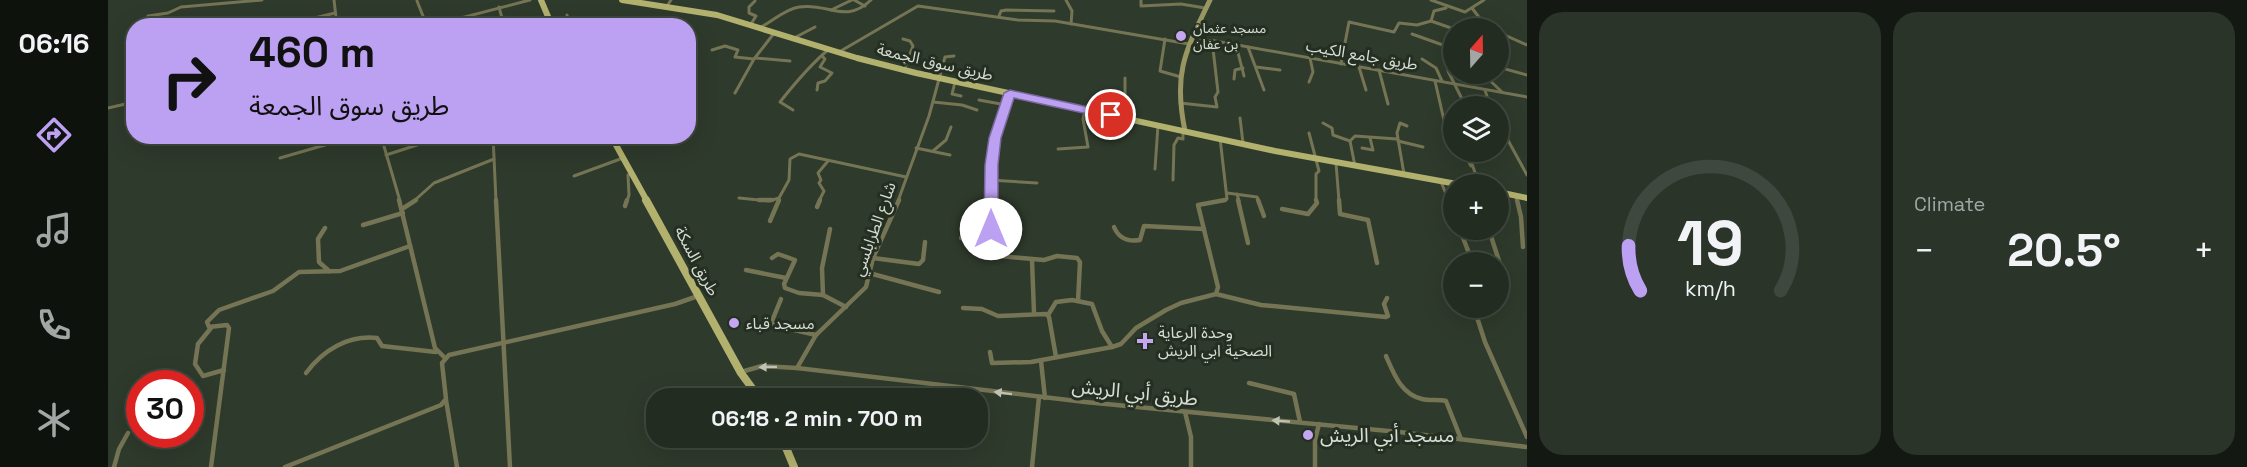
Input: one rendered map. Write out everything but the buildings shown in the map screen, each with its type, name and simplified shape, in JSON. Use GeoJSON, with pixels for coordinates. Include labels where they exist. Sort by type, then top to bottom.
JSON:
{"type":"FeatureCollection","features":[{"type":"Feature","properties":{"kind":"main road"},"geometry":{"type":"LineString","coordinates":[[541,0],[548,18]]}},
{"type":"Feature","properties":{"kind":"main road","name":"طريق سوق الجمعة"},"geometry":{"type":"LineString","coordinates":[[626,0],[669,3],[751,24],[904,70],[1336,163],[1441,181]]}},
{"type":"Feature","properties":{"kind":"main road"},"geometry":{"type":"LineString","coordinates":[[1184,130],[1179,103],[1181,78],[1189,44],[1209,0]]}},
{"type":"Feature","properties":{"kind":"main road","name":"طريق السكة"},"geometry":{"type":"LineString","coordinates":[[615,144],[741,373],[752,388]]}},
{"type":"Feature","properties":{"kind":"main road"},"geometry":{"type":"LineString","coordinates":[[1509,194],[1527,198]]}},
{"type":"Feature","properties":{"kind":"main road"},"geometry":{"type":"LineString","coordinates":[[786,448],[794,467]]}},
{"type":"Feature","properties":{"kind":"street"},"geometry":{"type":"LineString","coordinates":[[148,16],[166,13],[181,7],[262,0]]}},
{"type":"Feature","properties":{"kind":"street"},"geometry":{"type":"LineString","coordinates":[[334,0],[336,18]]}},
{"type":"Feature","properties":{"kind":"street"},"geometry":{"type":"LineString","coordinates":[[458,18],[530,0]]}},
{"type":"Feature","properties":{"kind":"street"},"geometry":{"type":"LineString","coordinates":[[831,10],[853,0],[866,6]]}},
{"type":"Feature","properties":{"kind":"street"},"geometry":{"type":"LineString","coordinates":[[761,27],[798,8],[851,13],[866,6],[871,0]]}},
{"type":"Feature","properties":{"kind":"street"},"geometry":{"type":"LineString","coordinates":[[1066,0],[1072,11],[1071,24]]}},
{"type":"Feature","properties":{"kind":"street"},"geometry":{"type":"LineString","coordinates":[[1141,0],[1141,6],[1181,4],[1205,8]]}},
{"type":"Feature","properties":{"kind":"street"},"geometry":{"type":"LineString","coordinates":[[1431,0],[1462,12],[1484,0]]}},
{"type":"Feature","properties":{"kind":"street"},"geometry":{"type":"LineString","coordinates":[[417,1],[425,18]]}},
{"type":"Feature","properties":{"kind":"street"},"geometry":{"type":"LineString","coordinates":[[751,24],[756,16],[749,13],[749,8],[755,1]]}},
{"type":"Feature","properties":{"kind":"street"},"geometry":{"type":"LineString","coordinates":[[839,52],[918,6],[1071,24],[1189,44]]}},
{"type":"Feature","properties":{"kind":"street"},"geometry":{"type":"LineString","coordinates":[[499,7],[502,18]]}},
{"type":"Feature","properties":{"kind":"street"},"geometry":{"type":"LineString","coordinates":[[1431,21],[1434,11],[1449,7]]}},
{"type":"Feature","properties":{"kind":"street"},"geometry":{"type":"LineString","coordinates":[[1472,8],[1480,18]]}},
{"type":"Feature","properties":{"kind":"street"},"geometry":{"type":"LineString","coordinates":[[998,16],[1001,11],[1006,10],[1054,11]]}},
{"type":"Feature","properties":{"kind":"street"},"geometry":{"type":"LineString","coordinates":[[315,18],[335,13]]}},
{"type":"Feature","properties":{"kind":"street"},"geometry":{"type":"LineString","coordinates":[[1341,64],[1349,22],[1394,32],[1398,23],[1417,25],[1431,21],[1443,25]]}},
{"type":"Feature","properties":{"kind":"street"},"geometry":{"type":"LineString","coordinates":[[796,38],[815,27]]}},
{"type":"Feature","properties":{"kind":"street"},"geometry":{"type":"LineString","coordinates":[[735,93],[754,58],[775,31]]}},
{"type":"Feature","properties":{"kind":"street"},"geometry":{"type":"LineString","coordinates":[[1412,34],[1443,45]]}},
{"type":"Feature","properties":{"kind":"street","name":"طريق جامع الكيب"},"geometry":{"type":"LineString","coordinates":[[1192,37],[1442,82]]}},
{"type":"Feature","properties":{"kind":"street"},"geometry":{"type":"LineString","coordinates":[[1509,37],[1527,45]]}},
{"type":"Feature","properties":{"kind":"street"},"geometry":{"type":"LineString","coordinates":[[903,39],[913,44],[904,70]]}},
{"type":"Feature","properties":{"kind":"street"},"geometry":{"type":"LineString","coordinates":[[1165,39],[1160,71],[1181,78]]}},
{"type":"Feature","properties":{"kind":"street"},"geometry":{"type":"LineString","coordinates":[[1179,103],[1217,107],[1215,97],[1218,92],[1212,40]]}},
{"type":"Feature","properties":{"kind":"street"},"geometry":{"type":"LineString","coordinates":[[1236,45],[1244,76]]}},
{"type":"Feature","properties":{"kind":"street"},"geometry":{"type":"LineString","coordinates":[[712,50],[721,46],[730,47],[738,50],[735,57],[790,61]]}},
{"type":"Feature","properties":{"kind":"street"},"geometry":{"type":"LineString","coordinates":[[1248,47],[1264,90]]}},
{"type":"Feature","properties":{"kind":"street"},"geometry":{"type":"LineString","coordinates":[[793,110],[780,102],[799,77],[807,73],[817,59],[830,48]]}},
{"type":"Feature","properties":{"kind":"street"},"geometry":{"type":"LineString","coordinates":[[817,90],[818,83],[825,81],[832,73],[820,67],[825,59],[822,56]]}},
{"type":"Feature","properties":{"kind":"street","name":"شارع الطرابلسي"},"geometry":{"type":"LineString","coordinates":[[797,368],[816,335],[866,287],[873,258],[933,102],[945,57],[954,56]]}},
{"type":"Feature","properties":{"kind":"street"},"geometry":{"type":"LineString","coordinates":[[1309,82],[1313,72],[1310,58]]}},
{"type":"Feature","properties":{"kind":"street"},"geometry":{"type":"LineString","coordinates":[[1422,59],[1436,68],[1442,82]]}},
{"type":"Feature","properties":{"kind":"street"},"geometry":{"type":"LineString","coordinates":[[1256,67],[1280,70]]}},
{"type":"Feature","properties":{"kind":"street"},"geometry":{"type":"LineString","coordinates":[[1359,67],[1366,90]]}},
{"type":"Feature","properties":{"kind":"street"},"geometry":{"type":"LineString","coordinates":[[1234,79],[1235,70],[1243,68]]}},
{"type":"Feature","properties":{"kind":"street"},"geometry":{"type":"LineString","coordinates":[[1379,70],[1388,104]]}},
{"type":"Feature","properties":{"kind":"street"},"geometry":{"type":"LineString","coordinates":[[1509,70],[1527,75]]}},
{"type":"Feature","properties":{"kind":"street"},"geometry":{"type":"LineString","coordinates":[[1125,78],[1127,98],[1125,118]]}},
{"type":"Feature","properties":{"kind":"street"},"geometry":{"type":"LineString","coordinates":[[955,81],[952,94],[961,96]]}},
{"type":"Feature","properties":{"kind":"street"},"geometry":{"type":"LineString","coordinates":[[1435,81],[1443,116]]}},
{"type":"Feature","properties":{"kind":"street"},"geometry":{"type":"LineString","coordinates":[[1454,84],[1461,96]]}},
{"type":"Feature","properties":{"kind":"street","name":"طريق جامع الكيب"},"geometry":{"type":"LineString","coordinates":[[1454,84],[1527,97]]}},
{"type":"Feature","properties":{"kind":"street"},"geometry":{"type":"LineString","coordinates":[[1494,84],[1503,93]]}},
{"type":"Feature","properties":{"kind":"street"},"geometry":{"type":"LineString","coordinates":[[1485,90],[1487,96]]}},
{"type":"Feature","properties":{"kind":"street"},"geometry":{"type":"LineString","coordinates":[[962,238],[979,236],[991,229],[990,180],[995,138],[1010,93]]}},
{"type":"Feature","properties":{"kind":"street"},"geometry":{"type":"LineString","coordinates":[[1098,112],[1101,94],[1107,93],[1115,96]]}},
{"type":"Feature","properties":{"kind":"street"},"geometry":{"type":"LineString","coordinates":[[979,100],[1006,105]]}},
{"type":"Feature","properties":{"kind":"street"},"geometry":{"type":"LineString","coordinates":[[933,102],[962,105],[977,110]]}},
{"type":"Feature","properties":{"kind":"street"},"geometry":{"type":"LineString","coordinates":[[108,108],[126,103]]}},
{"type":"Feature","properties":{"kind":"street"},"geometry":{"type":"LineString","coordinates":[[1058,149],[1088,147],[1083,119],[1085,110]]}},
{"type":"Feature","properties":{"kind":"street"},"geometry":{"type":"LineString","coordinates":[[1240,118],[1243,143]]}},
{"type":"Feature","properties":{"kind":"street"},"geometry":{"type":"LineString","coordinates":[[1323,123],[1332,128],[1333,135],[1350,141]]}},
{"type":"Feature","properties":{"kind":"street"},"geometry":{"type":"LineString","coordinates":[[1405,175],[1397,140],[1400,123],[1407,126]]}},
{"type":"Feature","properties":{"kind":"street"},"geometry":{"type":"LineString","coordinates":[[1155,169],[1158,124]]}},
{"type":"Feature","properties":{"kind":"street"},"geometry":{"type":"LineString","coordinates":[[933,151],[946,140],[951,127]]}},
{"type":"Feature","properties":{"kind":"street"},"geometry":{"type":"LineString","coordinates":[[1173,180],[1174,146],[1178,138],[1183,139],[1184,130]]}},
{"type":"Feature","properties":{"kind":"street"},"geometry":{"type":"LineString","coordinates":[[1282,209],[1308,214],[1317,203],[1314,197],[1317,185],[1316,174],[1319,171],[1309,133]]}},
{"type":"Feature","properties":{"kind":"street"},"geometry":{"type":"LineString","coordinates":[[1350,141],[1355,136],[1397,140],[1423,147]]}},
{"type":"Feature","properties":{"kind":"street"},"geometry":{"type":"LineString","coordinates":[[1216,294],[1218,287],[1199,203],[1224,202],[1227,199],[1220,138]]}},
{"type":"Feature","properties":{"kind":"street"},"geometry":{"type":"LineString","coordinates":[[1362,148],[1374,150],[1370,138]]}},
{"type":"Feature","properties":{"kind":"street"},"geometry":{"type":"LineString","coordinates":[[1350,141],[1354,166]]}},
{"type":"Feature","properties":{"kind":"street"},"geometry":{"type":"LineString","coordinates":[[280,158],[328,144]]}},
{"type":"Feature","properties":{"kind":"street"},"geometry":{"type":"LineString","coordinates":[[383,144],[437,352]]}},
{"type":"Feature","properties":{"kind":"street"},"geometry":{"type":"LineString","coordinates":[[386,155],[420,144]]}},
{"type":"Feature","properties":{"kind":"street"},"geometry":{"type":"LineString","coordinates":[[493,144],[510,467]]}},
{"type":"Feature","properties":{"kind":"street"},"geometry":{"type":"LineString","coordinates":[[1509,144],[1527,175]]}},
{"type":"Feature","properties":{"kind":"street"},"geometry":{"type":"LineString","coordinates":[[916,148],[950,155]]}},
{"type":"Feature","properties":{"kind":"street"},"geometry":{"type":"LineString","coordinates":[[770,221],[789,180],[789,164],[792,156],[802,154],[906,177]]}},
{"type":"Feature","properties":{"kind":"street"},"geometry":{"type":"LineString","coordinates":[[574,176],[623,158]]}},
{"type":"Feature","properties":{"kind":"street"},"geometry":{"type":"LineString","coordinates":[[363,225],[402,211],[434,183],[494,159]]}},
{"type":"Feature","properties":{"kind":"street"},"geometry":{"type":"LineString","coordinates":[[817,207],[824,191],[819,183],[821,180],[818,172],[828,161]]}},
{"type":"Feature","properties":{"kind":"street"},"geometry":{"type":"LineString","coordinates":[[1469,162],[1474,174]]}},
{"type":"Feature","properties":{"kind":"street"},"geometry":{"type":"LineString","coordinates":[[1471,162],[1471,167]]}},
{"type":"Feature","properties":{"kind":"street"},"geometry":{"type":"LineString","coordinates":[[1336,163],[1340,214],[1368,220],[1377,263]]}},
{"type":"Feature","properties":{"kind":"street"},"geometry":{"type":"LineString","coordinates":[[625,206],[629,195],[628,175],[633,174]]}},
{"type":"Feature","properties":{"kind":"street"},"geometry":{"type":"LineString","coordinates":[[990,180],[1036,183]]}},
{"type":"Feature","properties":{"kind":"street"},"geometry":{"type":"LineString","coordinates":[[1441,181],[1443,186]]}},
{"type":"Feature","properties":{"kind":"street"},"geometry":{"type":"LineString","coordinates":[[1227,193],[1257,197],[1264,216]]}},
{"type":"Feature","properties":{"kind":"street"},"geometry":{"type":"LineString","coordinates":[[1237,194],[1248,243]]}},
{"type":"Feature","properties":{"kind":"street"},"geometry":{"type":"LineString","coordinates":[[1516,196],[1521,217],[1523,247]]}},
{"type":"Feature","properties":{"kind":"street"},"geometry":{"type":"LineString","coordinates":[[739,198],[769,201],[779,198]]}},
{"type":"Feature","properties":{"kind":"street"},"geometry":{"type":"LineString","coordinates":[[1114,227],[1115,232],[1122,239],[1136,242],[1140,240],[1144,226],[1204,229]]}},
{"type":"Feature","properties":{"kind":"street"},"geometry":{"type":"LineString","coordinates":[[325,228],[318,239],[319,262],[329,272]]}},
{"type":"Feature","properties":{"kind":"street"},"geometry":{"type":"LineString","coordinates":[[823,295],[822,268],[830,230]]}},
{"type":"Feature","properties":{"kind":"street"},"geometry":{"type":"LineString","coordinates":[[873,258],[919,264],[923,260],[925,242]]}},
{"type":"Feature","properties":{"kind":"street"},"geometry":{"type":"LineString","coordinates":[[211,328],[207,324],[213,315],[276,290],[296,273],[307,270],[329,272],[348,268],[411,246]]}},
{"type":"Feature","properties":{"kind":"street"},"geometry":{"type":"LineString","coordinates":[[772,258],[778,254],[795,260],[783,286],[785,288],[823,295],[846,307]]}},
{"type":"Feature","properties":{"kind":"street"},"geometry":{"type":"LineString","coordinates":[[999,256],[1032,260],[1044,260],[1057,256],[1079,260],[1078,301]]}},
{"type":"Feature","properties":{"kind":"street"},"geometry":{"type":"LineString","coordinates":[[1032,260],[1034,313]]}},
{"type":"Feature","properties":{"kind":"street"},"geometry":{"type":"LineString","coordinates":[[746,270],[786,278]]}},
{"type":"Feature","properties":{"kind":"street"},"geometry":{"type":"LineString","coordinates":[[869,273],[939,292]]}},
{"type":"Feature","properties":{"kind":"street"},"geometry":{"type":"LineString","coordinates":[[990,352],[995,364],[1041,361],[1121,345],[1136,328],[1166,310],[1181,303],[1216,294],[1280,307],[1386,317],[1388,316],[1384,304],[1387,298]]}},
{"type":"Feature","properties":{"kind":"street"},"geometry":{"type":"LineString","coordinates":[[457,467],[441,365],[445,358],[451,354],[675,304],[699,296]]}},
{"type":"Feature","properties":{"kind":"street"},"geometry":{"type":"LineString","coordinates":[[781,299],[772,321],[773,325],[816,335]]}},
{"type":"Feature","properties":{"kind":"street"},"geometry":{"type":"LineString","coordinates":[[1056,357],[1048,315],[1056,302],[1078,301],[1094,306],[1102,331],[1112,347]]}},
{"type":"Feature","properties":{"kind":"street"},"geometry":{"type":"LineString","coordinates":[[963,308],[982,309],[998,316],[1034,313],[1048,315]]}},
{"type":"Feature","properties":{"kind":"street"},"geometry":{"type":"LineString","coordinates":[[1477,318],[1485,342],[1527,437]]}},
{"type":"Feature","properties":{"kind":"street"},"geometry":{"type":"LineString","coordinates":[[211,467],[224,370],[229,327],[225,325],[211,328],[197,344],[195,356],[197,369],[203,376],[224,370]]}},
{"type":"Feature","properties":{"kind":"street"},"geometry":{"type":"LineString","coordinates":[[306,373],[318,359],[356,337],[377,338],[381,346],[387,350],[415,349],[437,352],[445,358]]}},
{"type":"Feature","properties":{"kind":"street"},"geometry":{"type":"LineString","coordinates":[[1386,356],[1405,393],[1420,399],[1446,401],[1461,439]]}},
{"type":"Feature","properties":{"kind":"street"},"geometry":{"type":"LineString","coordinates":[[1032,467],[1042,398],[1041,361]]}},
{"type":"Feature","properties":{"kind":"street","name":"طريق أبي الريش"},"geometry":{"type":"LineString","coordinates":[[741,373],[765,366],[797,368],[1042,398],[1300,422],[1527,447]]}},
{"type":"Feature","properties":{"kind":"street"},"geometry":{"type":"LineString","coordinates":[[1249,383],[1294,394],[1300,422]]}},
{"type":"Feature","properties":{"kind":"street"},"geometry":{"type":"LineString","coordinates":[[285,467],[439,406],[446,399]]}},
{"type":"Feature","properties":{"kind":"street"},"geometry":{"type":"LineString","coordinates":[[1185,412],[1191,437],[1191,467]]}},
{"type":"Feature","properties":{"kind":"street"},"geometry":{"type":"LineString","coordinates":[[1315,467],[1315,440],[1319,424]]}},
{"type":"Feature","properties":{"kind":"street"},"geometry":{"type":"LineString","coordinates":[[114,467],[126,438]]}},
{"type":"Feature","properties":{"kind":"place","name":"مسجد عثمان بن عفان"},"geometry":{"type":"Point","coordinates":[1181,36]}},
{"type":"Feature","properties":{"kind":"place","name":"مسجد قباء"},"geometry":{"type":"Point","coordinates":[734,323]}},
{"type":"Feature","properties":{"kind":"place","name":"وحدة الرعاية الصحية ابي الريش"},"geometry":{"type":"Point","coordinates":[1145,341]}},
{"type":"Feature","properties":{"kind":"place","name":"مسجد أبي الريش"},"geometry":{"type":"Point","coordinates":[1308,435]}},
{"type":"Feature","properties":{"kind":"route"},"geometry":{"type":"LineString","coordinates":[[991,229],[990,180],[995,138],[1010,93],[1111,115]]}}]}
